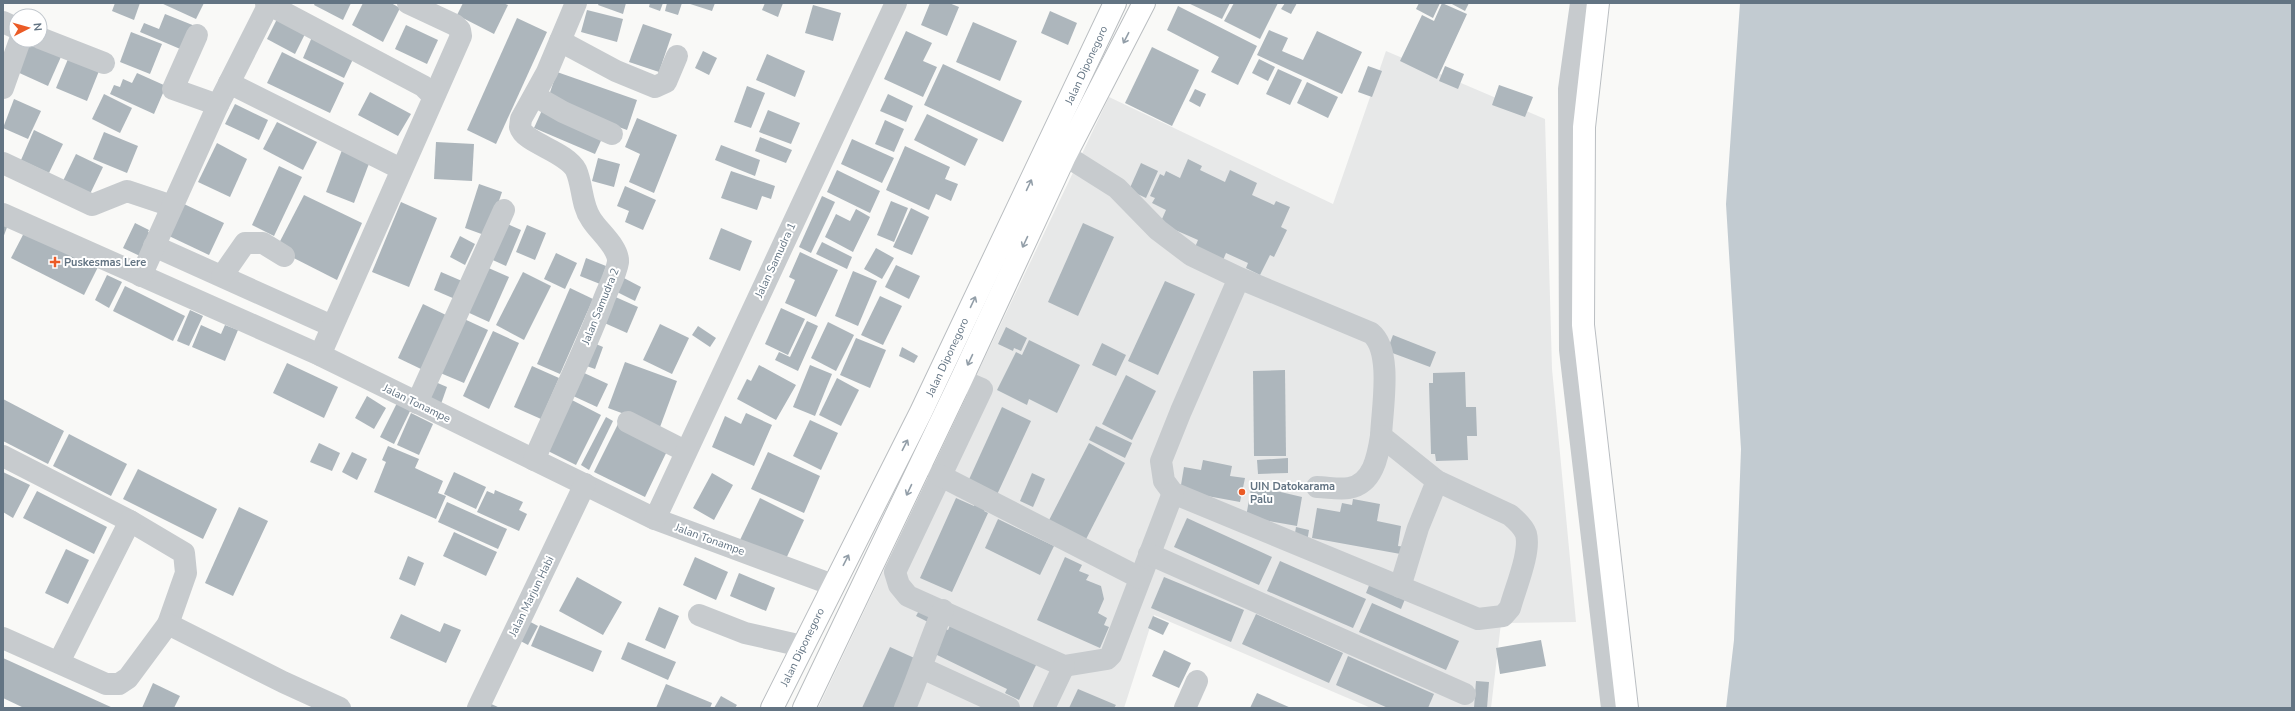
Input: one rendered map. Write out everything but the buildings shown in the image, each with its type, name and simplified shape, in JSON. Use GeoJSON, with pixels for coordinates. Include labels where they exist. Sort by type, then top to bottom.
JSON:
{"type":"FeatureCollection","features":[{"type":"Feature","properties":{"kind":"main road","name":"Jalan Diponegoro"},"geometry":{"type":"LineString","coordinates":[[772,708],[921,412],[1115,3]]}},
{"type":"Feature","properties":{"kind":"main road","name":"Jalan Diponegoro"},"geometry":{"type":"LineString","coordinates":[[804,708],[961,380],[1064,158],[1144,3]]}},
{"type":"Feature","properties":{"kind":"main road"},"geometry":{"type":"LineString","coordinates":[[1598,3],[1584,127],[1583,325],[1627,708]]}},
{"type":"Feature","properties":{"kind":"main road"},"geometry":{"type":"LineString","coordinates":[[789,676],[815,686]]}},
{"type":"Feature","properties":{"kind":"street"},"geometry":{"type":"LineString","coordinates":[[320,355],[433,96],[461,36],[460,30],[455,25],[408,3]]}},
{"type":"Feature","properties":{"kind":"street","name":"Jalan Samudra 2"},"geometry":{"type":"LineString","coordinates":[[534,460],[598,316],[618,261],[614,249],[591,219],[584,204],[576,169],[570,162],[521,131],[520,123],[535,96],[576,3]]}},
{"type":"Feature","properties":{"kind":"street","name":"Jalan Samudra 1"},"geometry":{"type":"LineString","coordinates":[[655,519],[896,3]]}},
{"type":"Feature","properties":{"kind":"street"},"geometry":{"type":"LineString","coordinates":[[1581,3],[1569,89],[1570,350],[1612,708]]}},
{"type":"Feature","properties":{"kind":"street"},"geometry":{"type":"LineString","coordinates":[[141,276],[218,105],[229,83],[276,5],[423,86],[433,96]]}},
{"type":"Feature","properties":{"kind":"street"},"geometry":{"type":"LineString","coordinates":[[197,35],[173,89],[218,105]]}},
{"type":"Feature","properties":{"kind":"street"},"geometry":{"type":"LineString","coordinates":[[48,41],[104,63]]}},
{"type":"Feature","properties":{"kind":"street"},"geometry":{"type":"LineString","coordinates":[[560,41],[616,72],[655,87],[666,82],[677,56]]}},
{"type":"Feature","properties":{"kind":"street"},"geometry":{"type":"LineString","coordinates":[[3,88],[17,48]]}},
{"type":"Feature","properties":{"kind":"street"},"geometry":{"type":"LineString","coordinates":[[229,83],[401,170]]}},
{"type":"Feature","properties":{"kind":"street"},"geometry":{"type":"LineString","coordinates":[[535,96],[563,112],[612,134]]}},
{"type":"Feature","properties":{"kind":"street"},"geometry":{"type":"LineString","coordinates":[[1064,158],[1071,159],[1116,188],[1158,230],[1191,255],[1238,278],[1303,304],[1376,337],[1383,351],[1384,363],[1381,436],[1378,459],[1373,469],[1356,486],[1347,489],[1317,486]]}},
{"type":"Feature","properties":{"kind":"street"},"geometry":{"type":"LineString","coordinates":[[3,163],[92,205],[127,191],[172,206]]}},
{"type":"Feature","properties":{"kind":"street"},"geometry":{"type":"LineString","coordinates":[[417,403],[504,210]]}},
{"type":"Feature","properties":{"kind":"street","name":"Jalan Tonampe"},"geometry":{"type":"LineString","coordinates":[[3,214],[320,355],[655,519],[833,585]]}},
{"type":"Feature","properties":{"kind":"street"},"geometry":{"type":"LineString","coordinates":[[222,276],[245,243],[264,243],[284,256]]}},
{"type":"Feature","properties":{"kind":"street"},"geometry":{"type":"LineString","coordinates":[[154,246],[332,326]]}},
{"type":"Feature","properties":{"kind":"street"},"geometry":{"type":"LineString","coordinates":[[1238,278],[1181,411],[1162,461],[1164,481],[1173,493],[1478,619],[1503,616],[1510,608],[1528,546],[1526,533],[1519,523],[1510,515],[1437,481],[1381,436]]}},
{"type":"Feature","properties":{"kind":"street"},"geometry":{"type":"LineString","coordinates":[[961,380],[982,389],[939,475],[895,572],[899,585],[908,596],[943,610],[1064,666],[1104,660],[1111,655],[1173,493]]}},
{"type":"Feature","properties":{"kind":"street"},"geometry":{"type":"LineString","coordinates":[[628,422],[686,452]]}},
{"type":"Feature","properties":{"kind":"street"},"geometry":{"type":"LineString","coordinates":[[3,456],[130,521],[184,553],[186,573],[168,624],[136,670],[119,684],[106,684],[3,638]]}},
{"type":"Feature","properties":{"kind":"street"},"geometry":{"type":"LineString","coordinates":[[939,475],[1140,578]]}},
{"type":"Feature","properties":{"kind":"street"},"geometry":{"type":"LineString","coordinates":[[1400,587],[1418,528],[1437,481]]}},
{"type":"Feature","properties":{"kind":"street","name":"Jalan Marjun Habi"},"geometry":{"type":"LineString","coordinates":[[478,708],[585,484]]}},
{"type":"Feature","properties":{"kind":"street"},"geometry":{"type":"LineString","coordinates":[[59,662],[130,521]]}},
{"type":"Feature","properties":{"kind":"street"},"geometry":{"type":"LineString","coordinates":[[1149,554],[1465,694]]}},
{"type":"Feature","properties":{"kind":"street"},"geometry":{"type":"LineString","coordinates":[[905,708],[922,668],[931,637],[943,610]]}},
{"type":"Feature","properties":{"kind":"street"},"geometry":{"type":"LineString","coordinates":[[699,615],[745,633],[802,646]]}},
{"type":"Feature","properties":{"kind":"street"},"geometry":{"type":"LineString","coordinates":[[168,624],[282,682],[340,708]]}},
{"type":"Feature","properties":{"kind":"street"},"geometry":{"type":"LineString","coordinates":[[1044,708],[1064,666]]}},
{"type":"Feature","properties":{"kind":"street"},"geometry":{"type":"LineString","coordinates":[[922,668],[1009,708]]}},
{"type":"Feature","properties":{"kind":"street"},"geometry":{"type":"LineString","coordinates":[[1185,708],[1197,681]]}},
{"type":"Feature","properties":{"kind":"shaded area"},"geometry":{"type":"Polygon","coordinates":[[[1740,3],[2292,3],[2292,708],[1726,708],[1734,640],[1741,449],[1726,204],[1740,3]]]}},
{"type":"Feature","properties":{"kind":"shaded area","name":"UIN Datokarama Palu"},"geometry":{"type":"Polygon","coordinates":[[[1386,51],[1545,119],[1552,369],[1576,622],[1501,623],[1491,708],[1371,708],[1154,615],[1124,708],[818,708],[1109,97],[1333,204],[1386,51]]]}},
{"type":"Feature","properties":{"kind":"place","name":"Puskesmas Lere"},"geometry":{"type":"Point","coordinates":[55,262]}},
{"type":"Feature","properties":{"kind":"place","name":"UIN Datokarama Palu"},"geometry":{"type":"Point","coordinates":[1242,492]}}]}
